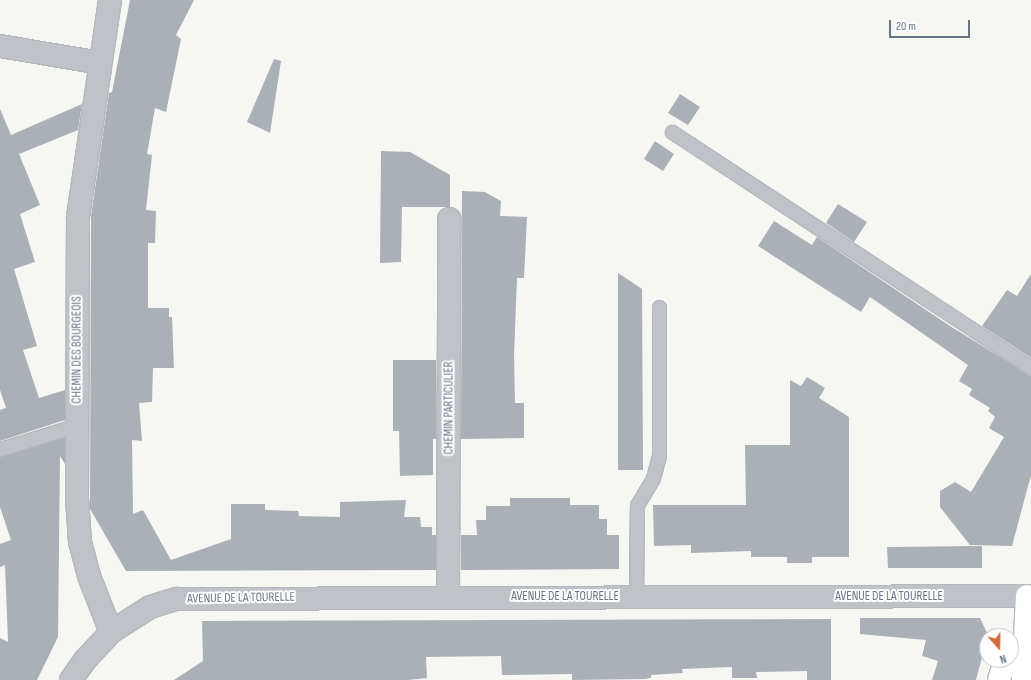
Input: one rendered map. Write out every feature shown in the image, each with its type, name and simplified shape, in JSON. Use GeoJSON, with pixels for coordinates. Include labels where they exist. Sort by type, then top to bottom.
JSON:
{"type":"FeatureCollection","features":[{"type":"Feature","properties":{"kind":"street","name":"CHEMIN DES BOURGEOIS"},"geometry":{"type":"LineString","coordinates":[[110,0],[78,218],[77,425],[80,542],[89,576],[111,632]]}},
{"type":"Feature","properties":{"kind":"street"},"geometry":{"type":"LineString","coordinates":[[0,46],[100,63]]}},
{"type":"Feature","properties":{"kind":"street","name":"CHEMIN PARTICULIER"},"geometry":{"type":"LineString","coordinates":[[448,596],[449,219]]}},
{"type":"Feature","properties":{"kind":"street"},"geometry":{"type":"LineString","coordinates":[[1016,628],[1029,588]]}},
{"type":"Feature","properties":{"kind":"street"},"geometry":{"type":"LineString","coordinates":[[1023,680],[1029,588]]}},
{"type":"Feature","properties":{"kind":"street","name":"AVENUE DE LA TOURELLE"},"geometry":{"type":"LineString","coordinates":[[71,680],[85,660],[111,632],[150,607],[177,599],[448,596],[636,596],[1029,588]]}},
{"type":"Feature","properties":{"kind":"street"},"geometry":{"type":"LineString","coordinates":[[999,680],[1003,668]]}},
{"type":"Feature","properties":{"kind":"lane"},"geometry":{"type":"LineString","coordinates":[[672,132],[1031,368]]}},
{"type":"Feature","properties":{"kind":"lane"},"geometry":{"type":"LineString","coordinates":[[636,596],[637,505],[656,471],[659,456],[659,307]]}},
{"type":"Feature","properties":{"kind":"lane"},"geometry":{"type":"LineString","coordinates":[[0,449],[77,425]]}},
{"type":"Feature","properties":{"kind":"building"},"geometry":{"type":"Polygon","coordinates":[[[130,0],[194,0],[176,35],[181,39],[166,112],[155,108],[147,154],[152,155],[146,210],[156,211],[155,243],[148,243],[148,308],[169,308],[169,317],[172,317],[174,368],[153,368],[152,402],[139,403],[142,441],[132,440],[133,514],[143,510],[171,560],[231,539],[231,504],[265,504],[265,510],[298,511],[299,516],[340,517],[340,502],[406,500],[404,517],[420,517],[421,527],[432,527],[432,535],[436,535],[436,570],[126,571],[90,509],[91,216],[109,93],[112,92],[130,0]]]}},
{"type":"Feature","properties":{"kind":"building"},"geometry":{"type":"Polygon","coordinates":[[[274,59],[281,61],[270,133],[247,122],[274,59]]]}},
{"type":"Feature","properties":{"kind":"building"},"geometry":{"type":"Polygon","coordinates":[[[680,94],[700,107],[688,125],[668,113],[680,94]]]}},
{"type":"Feature","properties":{"kind":"building"},"geometry":{"type":"Polygon","coordinates":[[[82,104],[78,130],[19,154],[40,205],[20,214],[35,262],[14,269],[37,346],[23,350],[39,398],[65,390],[65,420],[0,441],[0,410],[6,408],[0,390],[0,109],[11,135],[82,104]]]}},
{"type":"Feature","properties":{"kind":"building"},"geometry":{"type":"Polygon","coordinates":[[[655,141],[674,154],[663,171],[644,159],[655,141]]]}},
{"type":"Feature","properties":{"kind":"building"},"geometry":{"type":"Polygon","coordinates":[[[381,151],[410,152],[450,175],[450,207],[402,207],[401,262],[380,263],[381,151]]]}},
{"type":"Feature","properties":{"kind":"building"},"geometry":{"type":"Polygon","coordinates":[[[462,191],[485,192],[501,201],[500,216],[527,217],[524,278],[517,278],[514,355],[515,403],[524,403],[524,438],[461,439],[462,191]]]}},
{"type":"Feature","properties":{"kind":"building"},"geometry":{"type":"Polygon","coordinates":[[[838,204],[867,222],[854,242],[826,223],[838,204]]]}},
{"type":"Feature","properties":{"kind":"building"},"geometry":{"type":"Polygon","coordinates":[[[774,221],[812,245],[817,237],[950,326],[1031,376],[1031,475],[1012,546],[970,545],[940,507],[940,491],[955,482],[971,492],[1004,437],[989,428],[995,417],[988,411],[990,408],[969,395],[972,389],[959,381],[968,365],[870,297],[861,312],[758,246],[774,221]]]}},
{"type":"Feature","properties":{"kind":"building"},"geometry":{"type":"Polygon","coordinates":[[[618,273],[642,289],[643,470],[618,470],[618,273]]]}},
{"type":"Feature","properties":{"kind":"building"},"geometry":{"type":"Polygon","coordinates":[[[1031,274],[1031,358],[982,326],[1007,290],[1017,296],[1031,274]]]}},
{"type":"Feature","properties":{"kind":"building"},"geometry":{"type":"Polygon","coordinates":[[[393,360],[436,360],[436,439],[433,439],[433,475],[400,476],[399,431],[393,431],[393,360]]]}},
{"type":"Feature","properties":{"kind":"building"},"geometry":{"type":"Polygon","coordinates":[[[807,377],[825,388],[819,398],[849,417],[849,557],[812,557],[812,563],[787,563],[787,557],[751,557],[751,551],[691,553],[691,545],[654,546],[653,505],[746,505],[745,445],[790,445],[790,380],[801,386],[807,377]]]}},
{"type":"Feature","properties":{"kind":"building"},"geometry":{"type":"Polygon","coordinates":[[[65,437],[65,464],[60,456],[58,637],[37,680],[0,680],[0,638],[8,642],[5,565],[0,567],[0,544],[11,540],[0,507],[0,457],[65,437]]]}},
{"type":"Feature","properties":{"kind":"building"},"geometry":{"type":"Polygon","coordinates":[[[510,498],[570,498],[570,505],[599,505],[599,519],[607,519],[607,535],[619,535],[619,569],[461,570],[461,535],[477,535],[476,520],[486,520],[486,506],[510,506],[510,498]]]}},
{"type":"Feature","properties":{"kind":"building"},"geometry":{"type":"Polygon","coordinates":[[[982,546],[982,568],[888,568],[887,547],[982,546]]]}},
{"type":"Feature","properties":{"kind":"building"},"geometry":{"type":"Polygon","coordinates":[[[860,618],[980,618],[985,628],[979,628],[979,668],[976,680],[932,680],[938,661],[922,656],[926,640],[860,634],[860,618]]]}},
{"type":"Feature","properties":{"kind":"building"},"geometry":{"type":"Polygon","coordinates":[[[831,619],[831,680],[807,680],[807,671],[756,672],[757,678],[732,678],[732,667],[682,669],[683,673],[651,675],[651,678],[644,679],[572,680],[572,674],[502,675],[501,656],[426,657],[427,678],[407,680],[174,680],[203,661],[202,621],[831,619]]]}}]}
